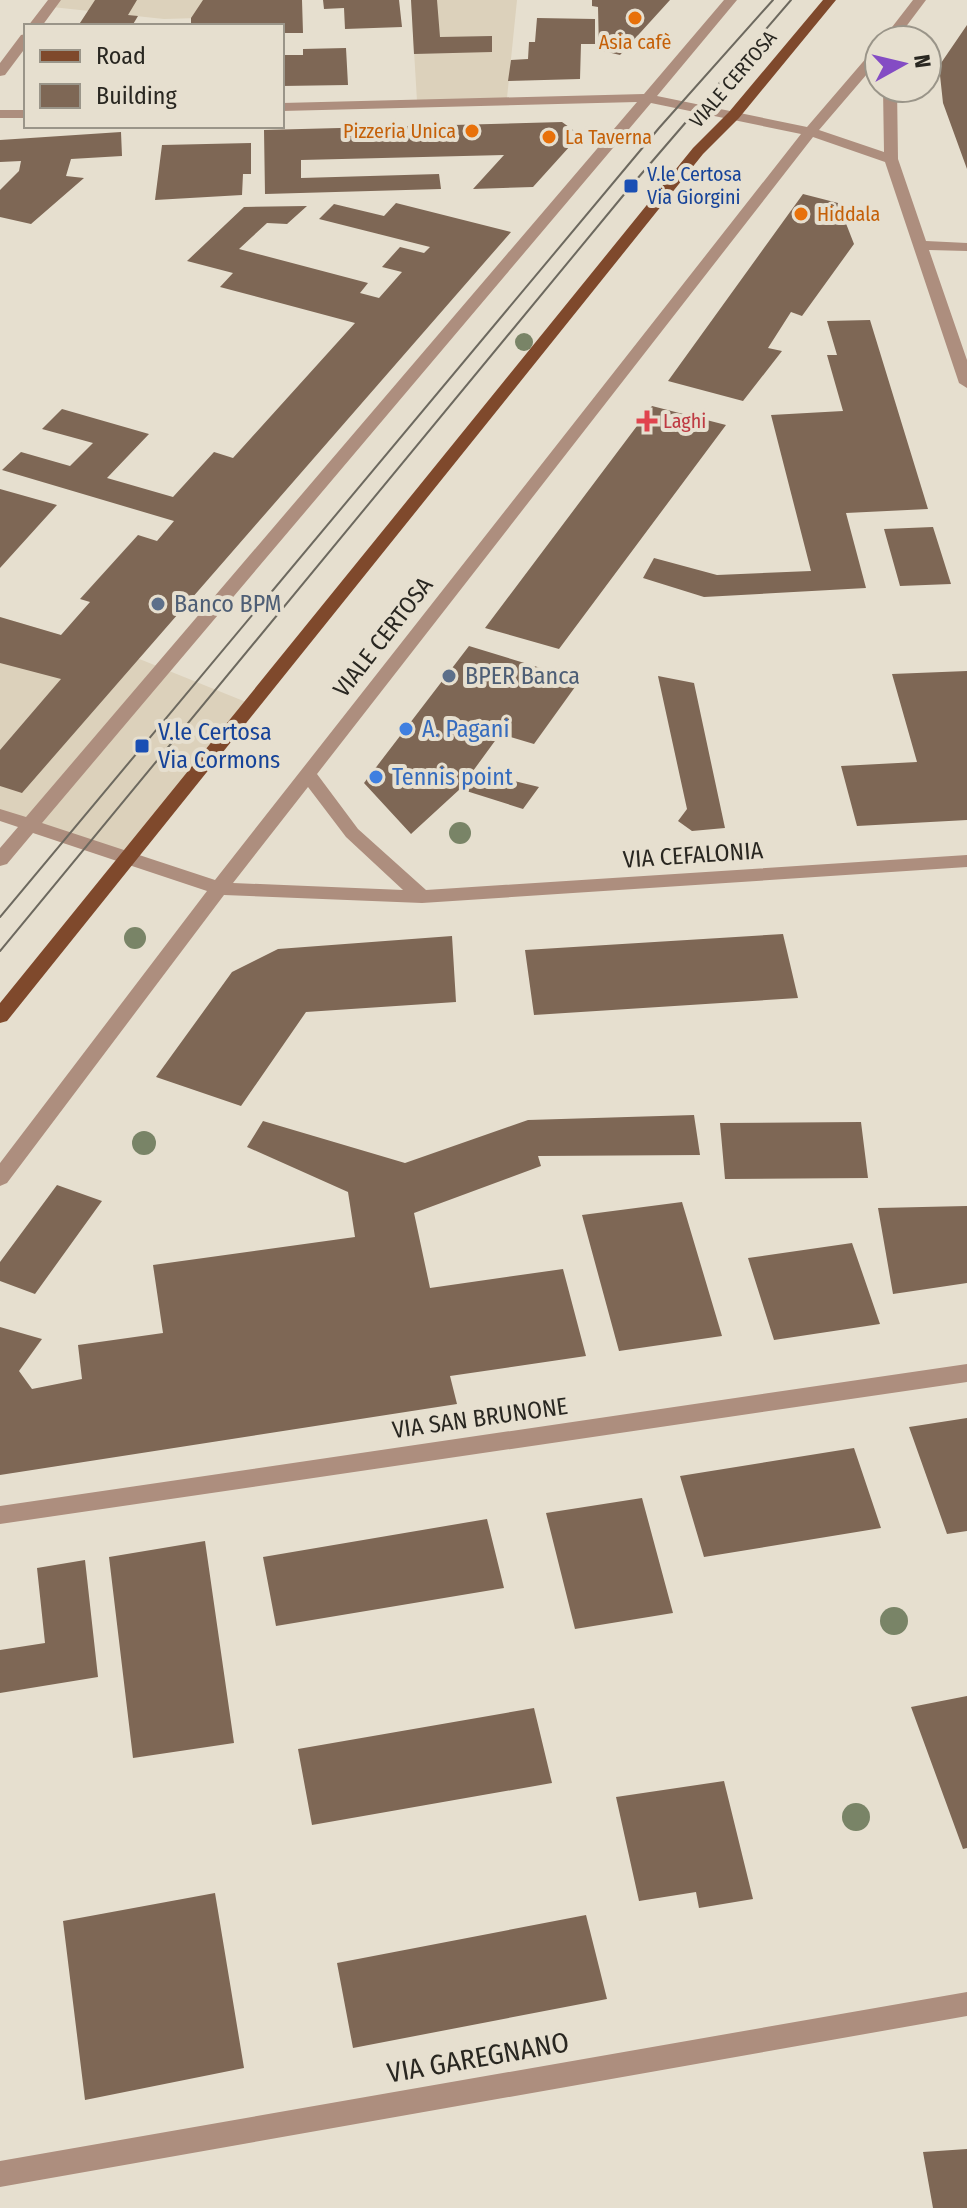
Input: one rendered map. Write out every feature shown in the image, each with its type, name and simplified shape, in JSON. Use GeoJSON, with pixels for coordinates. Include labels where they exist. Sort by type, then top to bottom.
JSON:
{"type":"FeatureCollection","features":[{"type":"Feature","properties":{"kind":"main road","name":"VIALE CERTOSA"},"geometry":{"type":"LineString","coordinates":[[0,1016],[698,151],[734,115],[830,0]]}},
{"type":"Feature","properties":{"kind":"street"},"geometry":{"type":"LineString","coordinates":[[37,24],[55,0]]}},
{"type":"Feature","properties":{"kind":"street"},"geometry":{"type":"LineString","coordinates":[[0,860],[731,0]]}},
{"type":"Feature","properties":{"kind":"street"},"geometry":{"type":"LineString","coordinates":[[901,24],[920,0]]}},
{"type":"Feature","properties":{"kind":"street"},"geometry":{"type":"LineString","coordinates":[[0,72],[24,41]]}},
{"type":"Feature","properties":{"kind":"street","name":"VIALE CERTOSA"},"geometry":{"type":"LineString","coordinates":[[0,1178],[219,888],[778,169],[863,71]]}},
{"type":"Feature","properties":{"kind":"street"},"geometry":{"type":"LineString","coordinates":[[284,107],[647,98],[812,132],[891,159]]}},
{"type":"Feature","properties":{"kind":"street"},"geometry":{"type":"LineString","coordinates":[[890,104],[891,159],[967,383]]}},
{"type":"Feature","properties":{"kind":"street"},"geometry":{"type":"LineString","coordinates":[[0,114],[24,114]]}},
{"type":"Feature","properties":{"kind":"street"},"geometry":{"type":"LineString","coordinates":[[920,245],[967,247]]}},
{"type":"Feature","properties":{"kind":"street"},"geometry":{"type":"LineString","coordinates":[[309,776],[352,833],[422,897]]}},
{"type":"Feature","properties":{"kind":"street"},"geometry":{"type":"LineString","coordinates":[[0,815],[126,859]]}},
{"type":"Feature","properties":{"kind":"street","name":"VIA CEFALONIA"},"geometry":{"type":"LineString","coordinates":[[126,859],[219,888],[422,897],[967,861]]}},
{"type":"Feature","properties":{"kind":"street","name":"VIA SAN BRUNONE"},"geometry":{"type":"LineString","coordinates":[[0,1515],[967,1373]]}},
{"type":"Feature","properties":{"kind":"street","name":"VIA GAREGNANO"},"geometry":{"type":"LineString","coordinates":[[0,2174],[967,2004]]}},
{"type":"Feature","properties":{"kind":"shaded area"},"geometry":{"type":"Polygon","coordinates":[[[57,0],[302,0],[302,15],[164,19],[52,7],[57,0]]]}},
{"type":"Feature","properties":{"kind":"shaded area"},"geometry":{"type":"Polygon","coordinates":[[[411,0],[517,0],[507,98],[417,101],[411,0]]]}},
{"type":"Feature","properties":{"kind":"shaded area"},"geometry":{"type":"Polygon","coordinates":[[[0,617],[137,658],[246,702],[123,855],[0,812],[0,617]]]}},
{"type":"Feature","properties":{"kind":"building"},"geometry":{"type":"Polygon","coordinates":[[[95,0],[137,0],[128,15],[138,16],[133,24],[79,24],[95,0]]]}},
{"type":"Feature","properties":{"kind":"building"},"geometry":{"type":"Polygon","coordinates":[[[203,0],[302,0],[303,33],[284,33],[284,24],[191,24],[191,18],[203,0]]]}},
{"type":"Feature","properties":{"kind":"building"},"geometry":{"type":"Polygon","coordinates":[[[323,0],[399,0],[402,27],[345,29],[344,8],[324,9],[323,0]]]}},
{"type":"Feature","properties":{"kind":"building"},"geometry":{"type":"Polygon","coordinates":[[[411,0],[437,0],[440,37],[492,36],[492,52],[414,54],[411,0]]]}},
{"type":"Feature","properties":{"kind":"building"},"geometry":{"type":"Polygon","coordinates":[[[592,0],[670,0],[620,55],[599,50],[598,7],[592,6],[592,0]]]}},
{"type":"Feature","properties":{"kind":"building"},"geometry":{"type":"Polygon","coordinates":[[[537,18],[595,19],[595,44],[581,44],[580,79],[508,81],[511,60],[528,59],[529,42],[535,42],[537,18]]]}},
{"type":"Feature","properties":{"kind":"building"},"geometry":{"type":"Polygon","coordinates":[[[967,25],[967,169],[943,103],[943,60],[967,25]]]}},
{"type":"Feature","properties":{"kind":"building"},"geometry":{"type":"Polygon","coordinates":[[[346,48],[348,85],[284,86],[284,55],[303,55],[303,49],[346,48]]]}},
{"type":"Feature","properties":{"kind":"building"},"geometry":{"type":"Polygon","coordinates":[[[562,122],[580,135],[533,187],[473,189],[504,155],[301,160],[301,178],[439,174],[441,189],[265,194],[264,130],[562,122]]]}},
{"type":"Feature","properties":{"kind":"building"},"geometry":{"type":"Polygon","coordinates":[[[121,132],[122,156],[71,159],[66,176],[84,178],[31,224],[0,217],[0,190],[19,171],[21,161],[0,162],[0,140],[121,132]]]}},
{"type":"Feature","properties":{"kind":"building"},"geometry":{"type":"Polygon","coordinates":[[[251,143],[251,174],[243,174],[242,195],[155,200],[162,145],[251,143]]]}},
{"type":"Feature","properties":{"kind":"building"},"geometry":{"type":"Polygon","coordinates":[[[803,194],[838,203],[854,244],[802,316],[791,312],[768,348],[782,351],[743,401],[668,381],[803,194]]]}},
{"type":"Feature","properties":{"kind":"building"},"geometry":{"type":"Polygon","coordinates":[[[396,203],[511,232],[22,793],[0,786],[0,750],[61,679],[0,663],[0,617],[61,635],[90,602],[80,599],[138,535],[157,541],[174,521],[2,470],[21,452],[70,466],[93,443],[42,429],[62,409],[149,434],[107,478],[173,497],[214,452],[233,458],[355,323],[220,287],[233,273],[187,261],[244,207],[307,206],[287,224],[267,223],[239,249],[368,283],[360,293],[379,298],[402,272],[382,267],[400,247],[424,253],[430,247],[319,219],[334,204],[384,216],[396,203]]]}},
{"type":"Feature","properties":{"kind":"building"},"geometry":{"type":"Polygon","coordinates":[[[870,320],[928,509],[846,513],[866,588],[704,597],[643,578],[654,558],[717,575],[811,571],[771,415],[843,411],[827,355],[837,355],[827,321],[870,320]]]}},
{"type":"Feature","properties":{"kind":"building"},"geometry":{"type":"Polygon","coordinates":[[[652,406],[726,425],[559,649],[485,628],[652,406]]]}},
{"type":"Feature","properties":{"kind":"building"},"geometry":{"type":"Polygon","coordinates":[[[0,489],[57,505],[0,568],[0,489]]]}},
{"type":"Feature","properties":{"kind":"building"},"geometry":{"type":"Polygon","coordinates":[[[933,527],[951,584],[900,586],[884,529],[933,527]]]}},
{"type":"Feature","properties":{"kind":"building"},"geometry":{"type":"Polygon","coordinates":[[[469,646],[580,680],[534,744],[500,734],[473,771],[539,787],[523,809],[460,789],[411,834],[364,783],[469,646]]]}},
{"type":"Feature","properties":{"kind":"building"},"geometry":{"type":"Polygon","coordinates":[[[967,671],[967,820],[857,826],[841,766],[917,762],[892,674],[967,671]]]}},
{"type":"Feature","properties":{"kind":"building"},"geometry":{"type":"Polygon","coordinates":[[[658,676],[694,683],[725,828],[692,831],[678,821],[687,809],[658,676]]]}},
{"type":"Feature","properties":{"kind":"building"},"geometry":{"type":"Polygon","coordinates":[[[783,934],[798,998],[534,1015],[525,950],[783,934]]]}},
{"type":"Feature","properties":{"kind":"building"},"geometry":{"type":"Polygon","coordinates":[[[452,936],[456,1002],[306,1012],[241,1106],[156,1077],[232,972],[278,949],[452,936]]]}},
{"type":"Feature","properties":{"kind":"building"},"geometry":{"type":"Polygon","coordinates":[[[694,1115],[700,1155],[538,1156],[541,1166],[414,1213],[430,1288],[563,1269],[586,1356],[450,1376],[457,1404],[0,1475],[0,1327],[42,1339],[19,1371],[32,1389],[82,1379],[78,1345],[163,1333],[153,1265],[355,1237],[348,1192],[247,1147],[263,1121],[405,1163],[528,1120],[694,1115]]]}},
{"type":"Feature","properties":{"kind":"building"},"geometry":{"type":"Polygon","coordinates":[[[861,1122],[868,1178],[725,1179],[720,1123],[861,1122]]]}},
{"type":"Feature","properties":{"kind":"building"},"geometry":{"type":"Polygon","coordinates":[[[57,1185],[102,1201],[35,1294],[0,1281],[0,1262],[57,1185]]]}},
{"type":"Feature","properties":{"kind":"building"},"geometry":{"type":"Polygon","coordinates":[[[682,1202],[722,1336],[619,1351],[582,1215],[682,1202]]]}},
{"type":"Feature","properties":{"kind":"building"},"geometry":{"type":"Polygon","coordinates":[[[967,1206],[967,1283],[893,1294],[878,1208],[967,1206]]]}},
{"type":"Feature","properties":{"kind":"building"},"geometry":{"type":"Polygon","coordinates":[[[852,1243],[880,1324],[774,1340],[748,1258],[852,1243]]]}},
{"type":"Feature","properties":{"kind":"building"},"geometry":{"type":"Polygon","coordinates":[[[967,1418],[967,1531],[947,1534],[909,1427],[967,1418]]]}},
{"type":"Feature","properties":{"kind":"building"},"geometry":{"type":"Polygon","coordinates":[[[854,1448],[881,1528],[704,1557],[680,1476],[854,1448]]]}},
{"type":"Feature","properties":{"kind":"building"},"geometry":{"type":"Polygon","coordinates":[[[642,1498],[673,1613],[575,1629],[546,1513],[642,1498]]]}},
{"type":"Feature","properties":{"kind":"building"},"geometry":{"type":"Polygon","coordinates":[[[487,1519],[504,1588],[276,1626],[263,1557],[487,1519]]]}},
{"type":"Feature","properties":{"kind":"building"},"geometry":{"type":"Polygon","coordinates":[[[205,1541],[234,1743],[133,1758],[109,1557],[205,1541]]]}},
{"type":"Feature","properties":{"kind":"building"},"geometry":{"type":"Polygon","coordinates":[[[85,1560],[98,1677],[0,1693],[0,1650],[45,1643],[37,1568],[85,1560]]]}},
{"type":"Feature","properties":{"kind":"building"},"geometry":{"type":"Polygon","coordinates":[[[967,1696],[967,1848],[963,1849],[911,1707],[967,1696]]]}},
{"type":"Feature","properties":{"kind":"building"},"geometry":{"type":"Polygon","coordinates":[[[534,1708],[552,1783],[312,1825],[298,1749],[534,1708]]]}},
{"type":"Feature","properties":{"kind":"building"},"geometry":{"type":"Polygon","coordinates":[[[724,1781],[753,1899],[699,1908],[696,1892],[639,1901],[616,1797],[724,1781]]]}},
{"type":"Feature","properties":{"kind":"building"},"geometry":{"type":"Polygon","coordinates":[[[215,1893],[244,2068],[85,2100],[63,1921],[215,1893]]]}},
{"type":"Feature","properties":{"kind":"building"},"geometry":{"type":"Polygon","coordinates":[[[586,1915],[607,1999],[353,2048],[337,1963],[586,1915]]]}},
{"type":"Feature","properties":{"kind":"building"},"geometry":{"type":"Polygon","coordinates":[[[967,2149],[967,2208],[933,2208],[923,2152],[967,2149]]]}},
{"type":"Feature","properties":{"kind":"tram line"},"geometry":{"type":"LineString","coordinates":[[0,917],[659,128],[773,0]]}},
{"type":"Feature","properties":{"kind":"tram line"},"geometry":{"type":"LineString","coordinates":[[0,951],[631,186],[791,0]]}},
{"type":"Feature","properties":{"kind":"place","name":"Asia cafè"},"geometry":{"type":"Point","coordinates":[635,18]}},
{"type":"Feature","properties":{"kind":"place","name":"Pizzeria Unica"},"geometry":{"type":"Point","coordinates":[472,131]}},
{"type":"Feature","properties":{"kind":"place","name":"La Taverna"},"geometry":{"type":"Point","coordinates":[549,137]}},
{"type":"Feature","properties":{"kind":"place","name":"V.le Certosa Via Giorgini"},"geometry":{"type":"Point","coordinates":[631,186]}},
{"type":"Feature","properties":{"kind":"place","name":"Hiddala"},"geometry":{"type":"Point","coordinates":[801,214]}},
{"type":"Feature","properties":{"kind":"place","name":"Laghi"},"geometry":{"type":"Point","coordinates":[647,421]}},
{"type":"Feature","properties":{"kind":"place","name":"Banco BPM"},"geometry":{"type":"Point","coordinates":[158,604]}},
{"type":"Feature","properties":{"kind":"place","name":"BPER Banca"},"geometry":{"type":"Point","coordinates":[449,676]}},
{"type":"Feature","properties":{"kind":"place","name":"A. Pagani"},"geometry":{"type":"Point","coordinates":[406,729]}},
{"type":"Feature","properties":{"kind":"place","name":"V.le Certosa Via Cormons"},"geometry":{"type":"Point","coordinates":[142,746]}},
{"type":"Feature","properties":{"kind":"place","name":"Tennis point"},"geometry":{"type":"Point","coordinates":[376,777]}}]}
